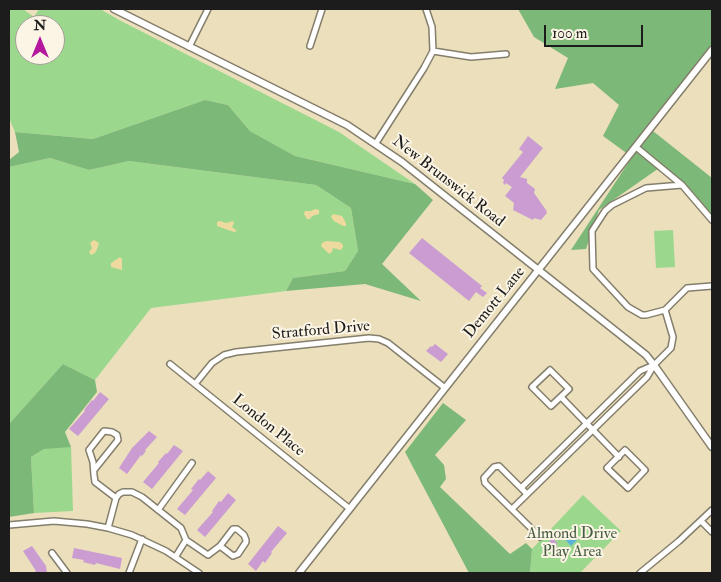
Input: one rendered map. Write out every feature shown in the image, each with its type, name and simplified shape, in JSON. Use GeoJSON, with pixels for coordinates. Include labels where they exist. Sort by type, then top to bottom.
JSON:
{"type":"FeatureCollection","features":[{"type":"Feature","properties":{"kind":"street","name":"New Brunswick Road"},"geometry":{"type":"LineString","coordinates":[[114,9],[347,124],[402,162],[646,355],[710,437],[712,447]]}},
{"type":"Feature","properties":{"kind":"street"},"geometry":{"type":"LineString","coordinates":[[189,47],[208,9]]}},
{"type":"Feature","properties":{"kind":"street"},"geometry":{"type":"LineString","coordinates":[[310,46],[322,9]]}},
{"type":"Feature","properties":{"kind":"street"},"geometry":{"type":"LineString","coordinates":[[376,143],[433,51],[432,27],[426,9]]}},
{"type":"Feature","properties":{"kind":"street"},"geometry":{"type":"LineString","coordinates":[[433,51],[471,57],[506,54]]}},
{"type":"Feature","properties":{"kind":"street","name":"Demott Lane"},"geometry":{"type":"LineString","coordinates":[[299,573],[711,54]]}},
{"type":"Feature","properties":{"kind":"street"},"geometry":{"type":"LineString","coordinates":[[636,147],[682,185],[712,220]]}},
{"type":"Feature","properties":{"kind":"street"},"geometry":{"type":"LineString","coordinates":[[682,185],[646,188],[612,205],[592,231],[592,265],[595,273],[628,307],[637,313],[646,315],[665,310],[687,288],[712,286]]}},
{"type":"Feature","properties":{"kind":"street"},"geometry":{"type":"LineString","coordinates":[[512,509],[647,377],[654,365],[672,346],[672,337],[665,310]]}},
{"type":"Feature","properties":{"kind":"street","name":"Stratford Drive"},"geometry":{"type":"LineString","coordinates":[[195,384],[212,363],[224,355],[236,352],[369,338],[379,339],[388,343],[445,388]]}},
{"type":"Feature","properties":{"kind":"street","name":"London Place"},"geometry":{"type":"LineString","coordinates":[[170,364],[350,509]]}},
{"type":"Feature","properties":{"kind":"street"},"geometry":{"type":"LineString","coordinates":[[521,488],[640,371],[654,365]]}},
{"type":"Feature","properties":{"kind":"street"},"geometry":{"type":"LineString","coordinates":[[550,370],[569,389],[561,396],[552,406],[532,386],[550,370]]}},
{"type":"Feature","properties":{"kind":"street"},"geometry":{"type":"LineString","coordinates":[[561,396],[619,457]]}},
{"type":"Feature","properties":{"kind":"street"},"geometry":{"type":"LineString","coordinates":[[94,470],[118,440],[117,436],[112,432],[104,430],[89,450],[96,482],[116,498]]}},
{"type":"Feature","properties":{"kind":"street"},"geometry":{"type":"LineString","coordinates":[[625,450],[645,470],[628,488],[607,468],[619,457],[625,450]]}},
{"type":"Feature","properties":{"kind":"street"},"geometry":{"type":"LineString","coordinates":[[158,510],[192,463]]}},
{"type":"Feature","properties":{"kind":"street"},"geometry":{"type":"LineString","coordinates":[[527,494],[499,466],[494,467],[485,476],[485,483],[540,537]]}},
{"type":"Feature","properties":{"kind":"street"},"geometry":{"type":"LineString","coordinates":[[108,528],[116,498],[123,492],[132,492],[142,497],[181,528],[186,540],[208,555],[220,546],[233,529],[244,535],[246,540],[238,554],[233,556],[220,546]]}},
{"type":"Feature","properties":{"kind":"street"},"geometry":{"type":"LineString","coordinates":[[640,573],[712,510]]}},
{"type":"Feature","properties":{"kind":"street"},"geometry":{"type":"LineString","coordinates":[[9,524],[54,521],[108,528],[142,539],[176,556],[199,573]]}},
{"type":"Feature","properties":{"kind":"street"},"geometry":{"type":"LineString","coordinates":[[701,521],[712,532]]}},
{"type":"Feature","properties":{"kind":"street"},"geometry":{"type":"LineString","coordinates":[[129,573],[142,539]]}},
{"type":"Feature","properties":{"kind":"street"},"geometry":{"type":"LineString","coordinates":[[176,556],[186,540]]}},
{"type":"Feature","properties":{"kind":"street"},"geometry":{"type":"LineString","coordinates":[[52,553],[67,573]]}},
{"type":"Feature","properties":{"kind":"green space"},"geometry":{"type":"Polygon","coordinates":[[[9,9],[23,9],[31,15],[15,15],[15,65],[65,65],[65,15],[35,15],[39,9],[100,9],[339,132],[415,184],[295,156],[250,131],[228,105],[205,100],[93,139],[15,132],[9,118],[9,9]]]}},
{"type":"Feature","properties":{"kind":"green space"},"geometry":{"type":"Polygon","coordinates":[[[518,9],[712,9],[712,53],[653,131],[712,178],[712,217],[662,166],[599,210],[586,249],[571,250],[632,157],[603,136],[619,105],[593,83],[555,89],[568,58],[534,37],[518,9]]]}},
{"type":"Feature","properties":{"kind":"green space"},"geometry":{"type":"Polygon","coordinates":[[[205,100],[228,105],[250,131],[295,156],[415,184],[433,200],[382,264],[421,301],[365,284],[286,291],[293,278],[345,271],[358,251],[351,208],[316,185],[129,161],[89,170],[50,158],[9,167],[9,160],[19,152],[15,132],[93,139],[205,100]]]}},
{"type":"Feature","properties":{"kind":"green space"},"geometry":{"type":"Polygon","coordinates":[[[50,158],[89,170],[129,161],[316,185],[351,208],[358,251],[345,271],[293,278],[286,291],[151,308],[95,380],[63,364],[9,424],[9,167],[50,158]]]}},
{"type":"Feature","properties":{"kind":"green space"},"geometry":{"type":"Polygon","coordinates":[[[673,230],[675,267],[656,268],[654,231],[673,230]]]}},
{"type":"Feature","properties":{"kind":"green space"},"geometry":{"type":"Polygon","coordinates":[[[63,364],[95,380],[97,392],[65,432],[71,447],[44,449],[31,457],[34,513],[9,517],[9,424],[63,364]]]}},
{"type":"Feature","properties":{"kind":"green space"},"geometry":{"type":"Polygon","coordinates":[[[443,403],[466,420],[435,455],[444,465],[446,479],[440,487],[510,554],[526,543],[532,549],[530,573],[469,573],[405,452],[443,403]]]}},
{"type":"Feature","properties":{"kind":"green space"},"geometry":{"type":"Polygon","coordinates":[[[71,447],[73,511],[34,513],[31,457],[44,449],[71,447]]]}},
{"type":"Feature","properties":{"kind":"green space","name":"Almond Drive Play Area"},"geometry":{"type":"Polygon","coordinates":[[[583,495],[621,531],[580,573],[530,573],[532,549],[583,495]]]}},
{"type":"Feature","properties":{"kind":"sand"},"geometry":{"type":"Polygon","coordinates":[[[319,210],[319,214],[307,219],[304,214],[305,211],[319,210]]]}},
{"type":"Feature","properties":{"kind":"sand"},"geometry":{"type":"Polygon","coordinates":[[[333,214],[342,216],[346,226],[334,221],[331,217],[333,214]]]}},
{"type":"Feature","properties":{"kind":"sand"},"geometry":{"type":"Polygon","coordinates":[[[233,221],[232,227],[237,231],[234,232],[217,226],[217,222],[226,223],[233,221]]]}},
{"type":"Feature","properties":{"kind":"sand"},"geometry":{"type":"Polygon","coordinates":[[[94,240],[99,243],[95,253],[91,255],[89,252],[92,248],[90,243],[94,240]]]}},
{"type":"Feature","properties":{"kind":"sand"},"geometry":{"type":"Polygon","coordinates":[[[326,241],[340,242],[343,247],[341,250],[333,248],[329,254],[321,246],[326,241]]]}},
{"type":"Feature","properties":{"kind":"sand"},"geometry":{"type":"Polygon","coordinates":[[[120,257],[122,259],[122,270],[111,267],[111,263],[120,257]]]}},
{"type":"Feature","properties":{"kind":"water"},"geometry":{"type":"Polygon","coordinates":[[[566,529],[577,540],[571,546],[561,535],[566,529]]]}},
{"type":"Feature","properties":{"kind":"building"},"geometry":{"type":"Polygon","coordinates":[[[528,136],[543,148],[520,177],[527,179],[527,183],[535,189],[534,193],[546,210],[547,213],[541,220],[534,218],[533,220],[513,210],[514,203],[505,196],[512,187],[506,183],[505,185],[502,178],[523,152],[519,149],[528,136]]]}},
{"type":"Feature","properties":{"kind":"building"},"geometry":{"type":"Polygon","coordinates":[[[422,238],[482,286],[480,288],[487,293],[483,297],[476,292],[469,301],[409,253],[422,238]]]}},
{"type":"Feature","properties":{"kind":"building"},"geometry":{"type":"Polygon","coordinates":[[[435,344],[448,354],[441,362],[426,351],[435,344]]]}},
{"type":"Feature","properties":{"kind":"building"},"geometry":{"type":"Polygon","coordinates":[[[100,392],[109,399],[78,436],[69,429],[100,392]]]}},
{"type":"Feature","properties":{"kind":"building"},"geometry":{"type":"Polygon","coordinates":[[[149,431],[157,437],[127,474],[119,468],[132,448],[149,431]]]}},
{"type":"Feature","properties":{"kind":"building"},"geometry":{"type":"Polygon","coordinates":[[[174,445],[183,451],[152,489],[143,482],[174,445]]]}},
{"type":"Feature","properties":{"kind":"building"},"geometry":{"type":"Polygon","coordinates":[[[208,471],[216,478],[185,515],[177,509],[193,490],[191,489],[199,479],[208,471]]]}},
{"type":"Feature","properties":{"kind":"building"},"geometry":{"type":"Polygon","coordinates":[[[228,493],[236,500],[205,537],[197,530],[213,512],[219,501],[221,502],[228,493]]]}},
{"type":"Feature","properties":{"kind":"building"},"geometry":{"type":"Polygon","coordinates":[[[278,526],[287,533],[271,552],[265,563],[263,561],[256,571],[248,564],[278,526]]]}},
{"type":"Feature","properties":{"kind":"building"},"geometry":{"type":"Polygon","coordinates":[[[550,538],[555,538],[555,542],[557,542],[556,552],[550,552],[550,538]]]}},
{"type":"Feature","properties":{"kind":"building"},"geometry":{"type":"Polygon","coordinates":[[[32,546],[46,566],[47,573],[33,573],[36,571],[23,551],[32,546]]]}},
{"type":"Feature","properties":{"kind":"building"},"geometry":{"type":"Polygon","coordinates":[[[74,548],[122,558],[120,569],[96,563],[95,565],[83,562],[84,560],[72,558],[74,548]]]}}]}
